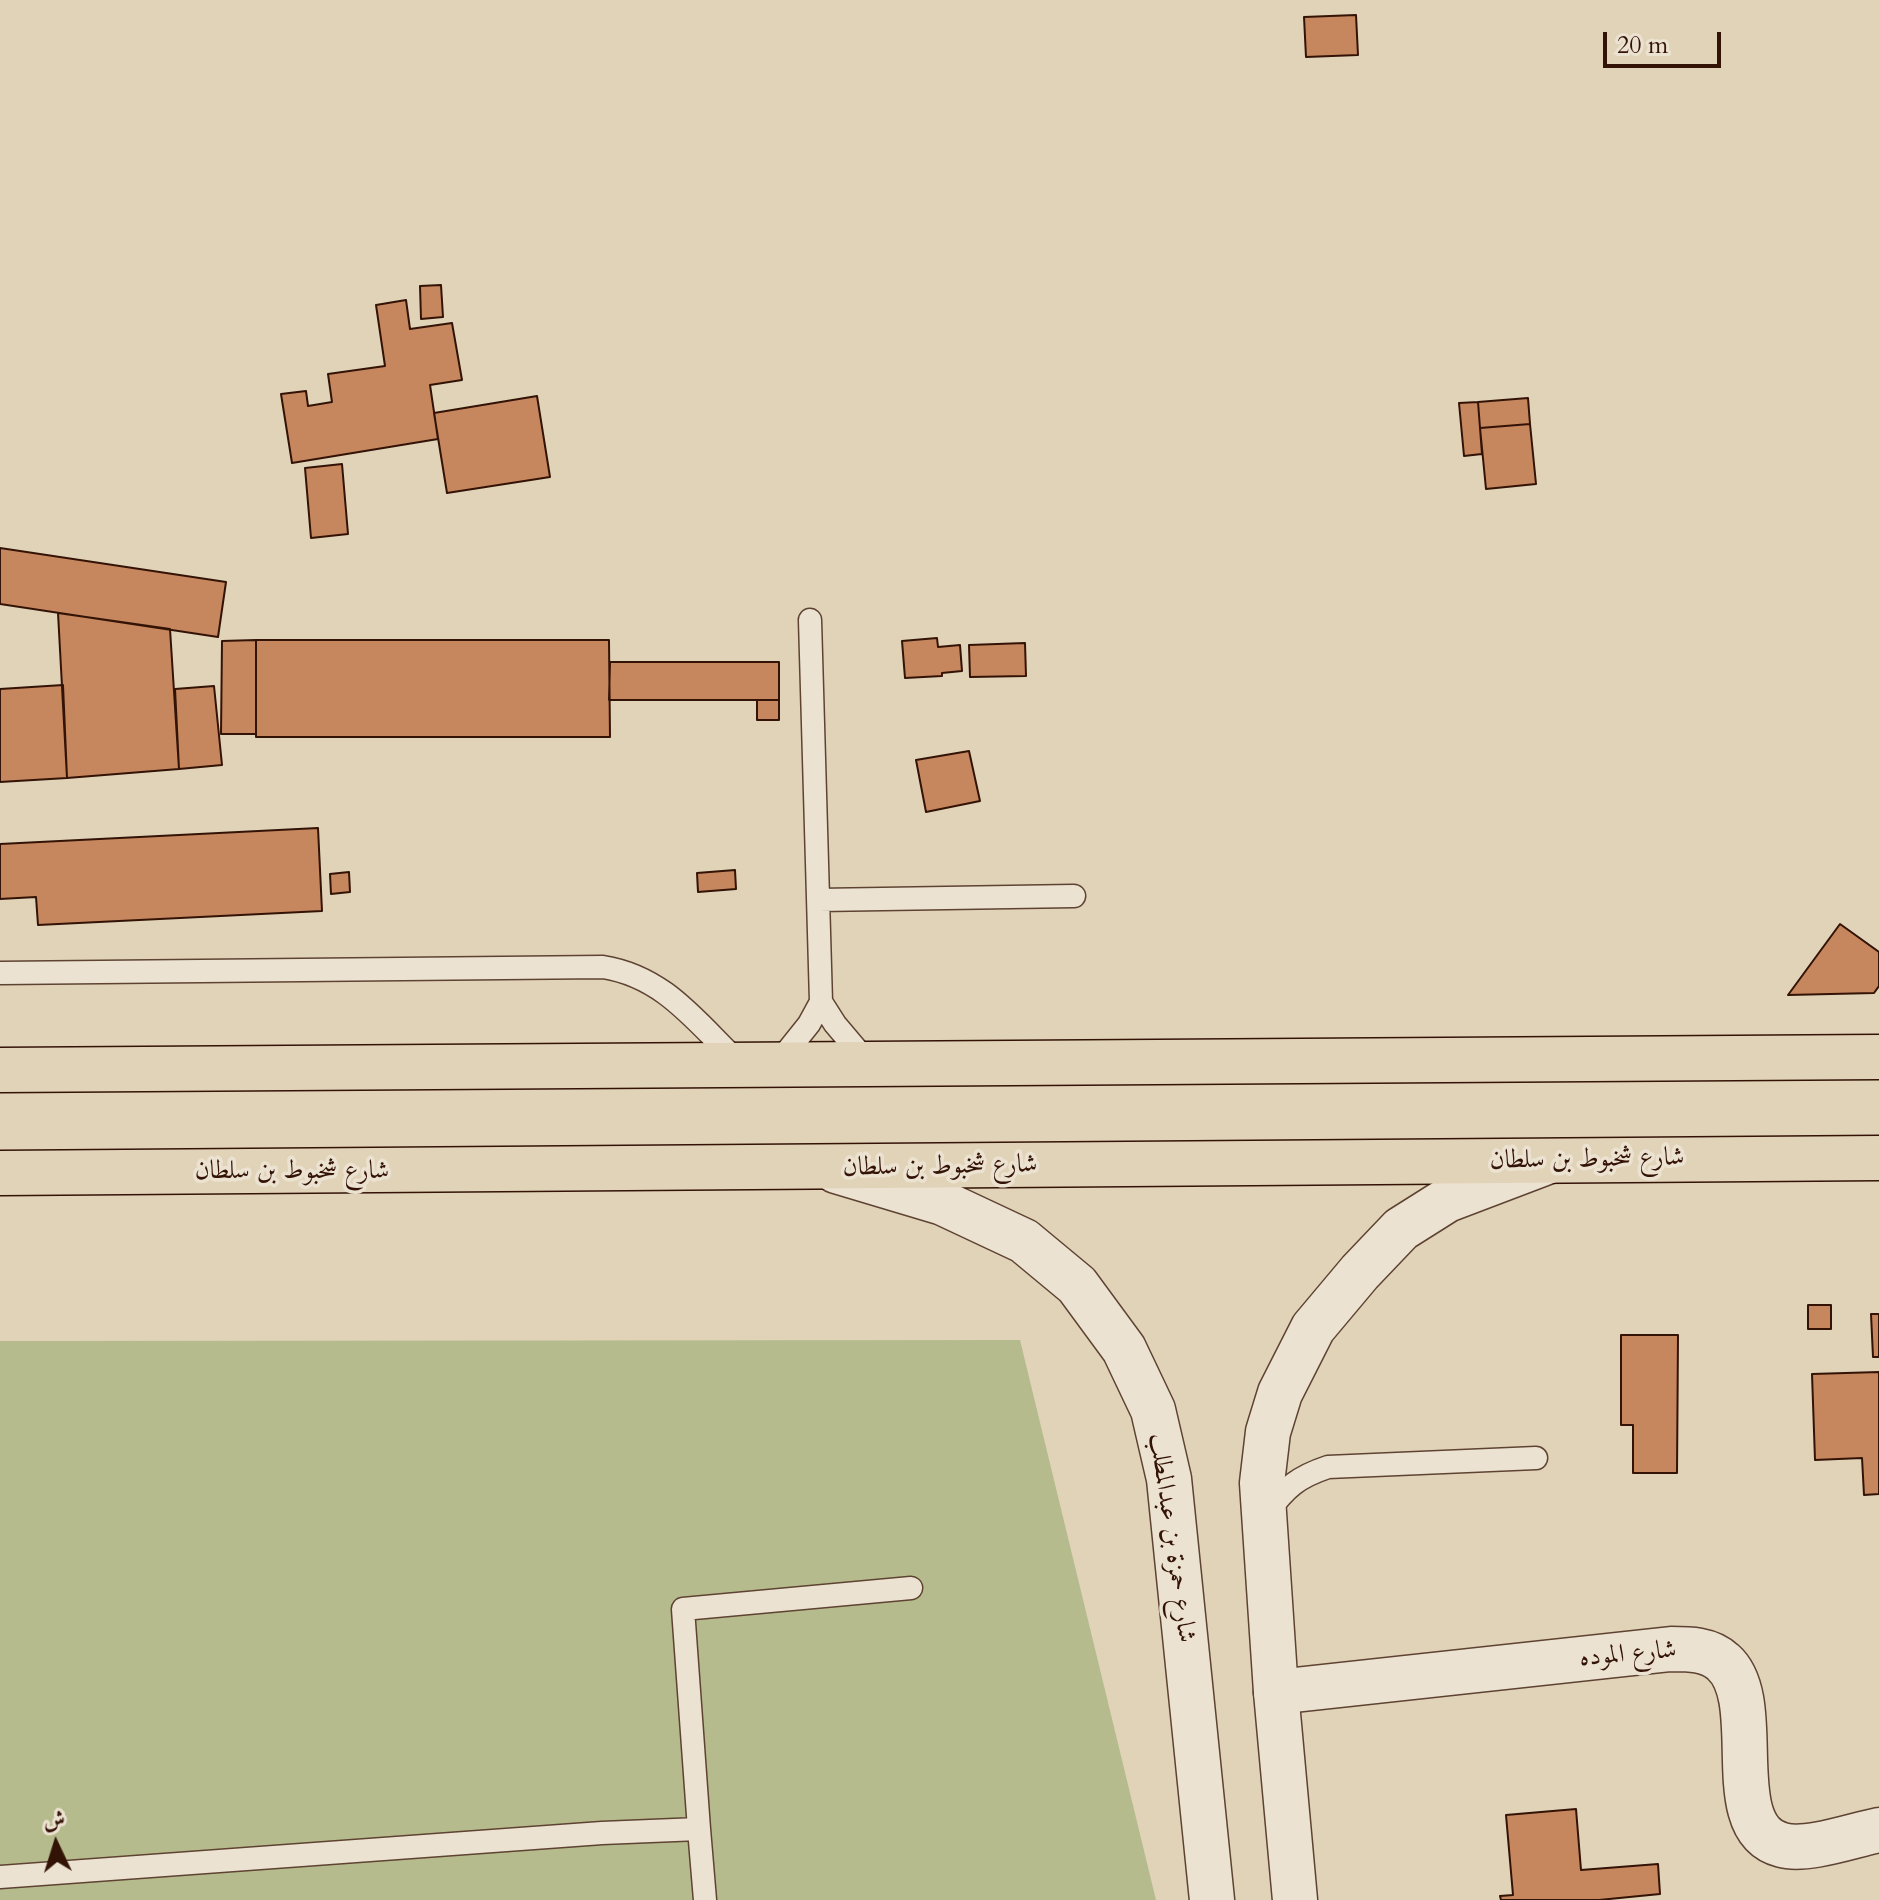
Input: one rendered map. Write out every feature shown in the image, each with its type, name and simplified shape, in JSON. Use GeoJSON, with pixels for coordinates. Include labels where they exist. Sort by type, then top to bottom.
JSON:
{"type":"FeatureCollection","features":[{"type":"Feature","properties":{"kind":"main road"},"geometry":{"type":"LineString","coordinates":[[0,1070],[1879,1057]]}},
{"type":"Feature","properties":{"kind":"main road","name":"شارع شخبوط بن سلطان"},"geometry":{"type":"LineString","coordinates":[[0,1173],[1879,1158]]}},
{"type":"Feature","properties":{"kind":"street"},"geometry":{"type":"LineString","coordinates":[[1295,1900],[1276,1692],[1262,1483],[1268,1432],[1280,1393],[1313,1328],[1401,1229],[1447,1200],[1549,1161]]}},
{"type":"Feature","properties":{"kind":"street","name":"شارع حمزة بن عبدالمطلب"},"geometry":{"type":"LineString","coordinates":[[826,1168],[943,1203],[1024,1241],[1077,1285],[1124,1349],[1153,1410],[1169,1479],[1212,1900]]}},
{"type":"Feature","properties":{"kind":"street","name":"شارع الموده"},"geometry":{"type":"LineString","coordinates":[[1276,1692],[1671,1649],[1707,1652],[1725,1663],[1735,1680],[1741,1702],[1749,1802],[1753,1821],[1765,1837],[1783,1846],[1803,1846],[1879,1830]]}},
{"type":"Feature","properties":{"kind":"lane"},"geometry":{"type":"LineString","coordinates":[[0,973],[603,967],[644,978],[758,1064],[794,1045],[821,1002],[810,620]]}},
{"type":"Feature","properties":{"kind":"lane"},"geometry":{"type":"LineString","coordinates":[[819,900],[1074,896]]}},
{"type":"Feature","properties":{"kind":"lane"},"geometry":{"type":"LineString","coordinates":[[821,1002],[843,1034],[869,1063]]}},
{"type":"Feature","properties":{"kind":"lane"},"geometry":{"type":"LineString","coordinates":[[1264,1517],[1283,1490],[1306,1474],[1328,1467],[1536,1458]]}},
{"type":"Feature","properties":{"kind":"lane"},"geometry":{"type":"LineString","coordinates":[[705,1900],[683,1609],[911,1588]]}},
{"type":"Feature","properties":{"kind":"lane"},"geometry":{"type":"LineString","coordinates":[[0,1877],[586,1834],[699,1829]]}},
{"type":"Feature","properties":{"kind":"green space"},"geometry":{"type":"Polygon","coordinates":[[[1020,1340],[1156,1900],[0,1900],[0,1341],[1020,1340]]]}},
{"type":"Feature","properties":{"kind":"building"},"geometry":{"type":"Polygon","coordinates":[[[1356,15],[1358,55],[1306,57],[1304,17],[1356,15]]]}},
{"type":"Feature","properties":{"kind":"building"},"geometry":{"type":"Polygon","coordinates":[[[441,285],[443,317],[421,319],[420,286],[441,285]]]}},
{"type":"Feature","properties":{"kind":"building"},"geometry":{"type":"Polygon","coordinates":[[[406,300],[410,329],[452,323],[462,380],[430,385],[438,439],[292,463],[281,394],[306,391],[308,406],[332,402],[328,374],[385,366],[376,305],[406,300]]]}},
{"type":"Feature","properties":{"kind":"building"},"geometry":{"type":"Polygon","coordinates":[[[537,396],[550,477],[447,493],[434,413],[537,396]]]}},
{"type":"Feature","properties":{"kind":"building"},"geometry":{"type":"Polygon","coordinates":[[[1528,398],[1530,424],[1480,428],[1478,402],[1528,398]]]}},
{"type":"Feature","properties":{"kind":"building"},"geometry":{"type":"Polygon","coordinates":[[[1478,402],[1482,454],[1464,456],[1459,403],[1478,402]]]}},
{"type":"Feature","properties":{"kind":"building"},"geometry":{"type":"Polygon","coordinates":[[[1530,424],[1536,484],[1486,489],[1480,428],[1530,424]]]}},
{"type":"Feature","properties":{"kind":"building"},"geometry":{"type":"Polygon","coordinates":[[[342,464],[348,534],[311,538],[305,468],[342,464]]]}},
{"type":"Feature","properties":{"kind":"building"},"geometry":{"type":"Polygon","coordinates":[[[0,548],[226,582],[218,637],[0,604],[0,548]]]}},
{"type":"Feature","properties":{"kind":"building"},"geometry":{"type":"Polygon","coordinates":[[[58,613],[170,629],[179,769],[67,778],[58,613]]]}},
{"type":"Feature","properties":{"kind":"building"},"geometry":{"type":"Polygon","coordinates":[[[937,638],[938,647],[960,645],[962,671],[942,673],[942,676],[905,678],[902,641],[937,638]]]}},
{"type":"Feature","properties":{"kind":"building"},"geometry":{"type":"Polygon","coordinates":[[[256,640],[256,734],[221,734],[222,641],[256,640]]]}},
{"type":"Feature","properties":{"kind":"building"},"geometry":{"type":"Polygon","coordinates":[[[256,640],[609,640],[610,737],[256,737],[256,640]]]}},
{"type":"Feature","properties":{"kind":"building"},"geometry":{"type":"Polygon","coordinates":[[[1025,643],[1026,676],[970,677],[969,645],[1025,643]]]}},
{"type":"Feature","properties":{"kind":"building"},"geometry":{"type":"Polygon","coordinates":[[[610,662],[779,662],[779,700],[609,700],[610,662]]]}},
{"type":"Feature","properties":{"kind":"building"},"geometry":{"type":"Polygon","coordinates":[[[63,685],[67,778],[0,782],[0,689],[63,685]]]}},
{"type":"Feature","properties":{"kind":"building"},"geometry":{"type":"Polygon","coordinates":[[[214,686],[222,765],[179,769],[175,689],[214,686]]]}},
{"type":"Feature","properties":{"kind":"building"},"geometry":{"type":"Polygon","coordinates":[[[757,700],[779,700],[779,720],[757,720],[757,700]]]}},
{"type":"Feature","properties":{"kind":"building"},"geometry":{"type":"Polygon","coordinates":[[[969,751],[980,801],[926,812],[916,760],[969,751]]]}},
{"type":"Feature","properties":{"kind":"building"},"geometry":{"type":"Polygon","coordinates":[[[318,828],[322,911],[38,925],[36,897],[0,899],[0,844],[318,828]]]}},
{"type":"Feature","properties":{"kind":"building"},"geometry":{"type":"Polygon","coordinates":[[[735,870],[736,889],[698,892],[697,873],[735,870]]]}},
{"type":"Feature","properties":{"kind":"building"},"geometry":{"type":"Polygon","coordinates":[[[349,872],[350,892],[331,894],[330,874],[349,872]]]}},
{"type":"Feature","properties":{"kind":"building"},"geometry":{"type":"Polygon","coordinates":[[[1840,924],[1879,952],[1879,986],[1874,993],[1788,995],[1840,924]]]}},
{"type":"Feature","properties":{"kind":"building"},"geometry":{"type":"Polygon","coordinates":[[[1808,1305],[1831,1305],[1831,1329],[1808,1329],[1808,1305]]]}},
{"type":"Feature","properties":{"kind":"building"},"geometry":{"type":"Polygon","coordinates":[[[1871,1314],[1879,1314],[1879,1357],[1873,1357],[1871,1314]]]}},
{"type":"Feature","properties":{"kind":"building"},"geometry":{"type":"Polygon","coordinates":[[[1621,1335],[1678,1335],[1677,1473],[1633,1473],[1633,1425],[1621,1425],[1621,1335]]]}},
{"type":"Feature","properties":{"kind":"building"},"geometry":{"type":"Polygon","coordinates":[[[1879,1372],[1879,1494],[1864,1495],[1862,1458],[1815,1460],[1812,1374],[1879,1372]]]}},
{"type":"Feature","properties":{"kind":"building"},"geometry":{"type":"Polygon","coordinates":[[[1576,1809],[1581,1870],[1658,1864],[1660,1894],[1599,1900],[1501,1900],[1500,1896],[1513,1895],[1506,1815],[1576,1809]]]}}]}
